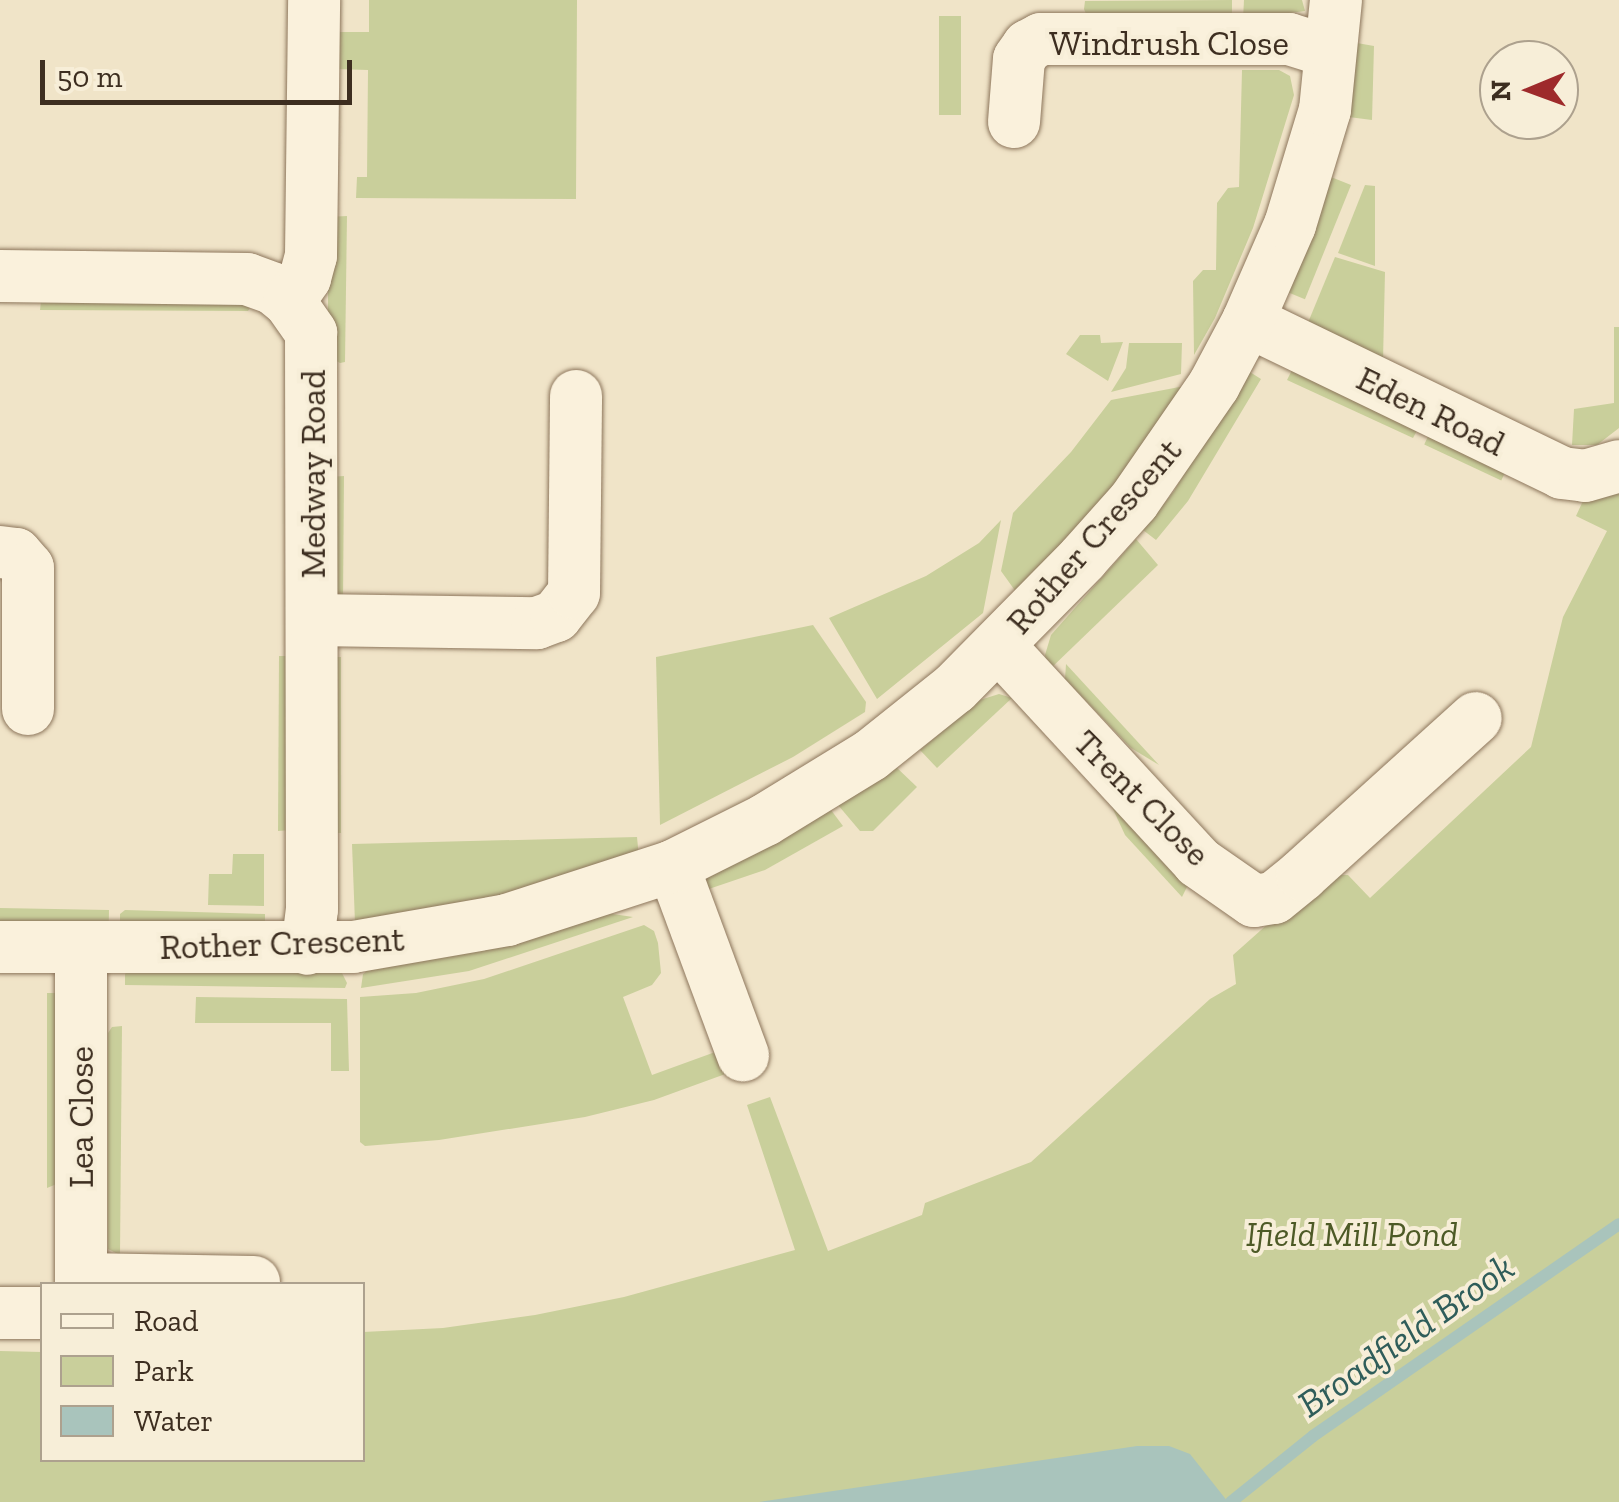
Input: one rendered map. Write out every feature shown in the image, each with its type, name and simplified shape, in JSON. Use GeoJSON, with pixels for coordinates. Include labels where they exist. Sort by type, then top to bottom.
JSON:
{"type":"FeatureCollection","features":[{"type":"Feature","properties":{"kind":"street"},"geometry":{"type":"LineString","coordinates":[[0,276],[247,278],[274,289],[289,301],[305,278],[311,256],[314,0]]}},
{"type":"Feature","properties":{"kind":"street","name":"Rother Crescent"},"geometry":{"type":"LineString","coordinates":[[0,947],[81,950],[353,947],[507,920],[673,866],[765,820],[871,755],[915,722],[998,646],[1134,500],[1177,442],[1248,321],[1290,225],[1324,110],[1336,0]]}},
{"type":"Feature","properties":{"kind":"street","name":"Windrush Close"},"geometry":{"type":"LineString","coordinates":[[1014,122],[1014,74],[1028,46],[1041,39],[1289,39],[1328,51]]}},
{"type":"Feature","properties":{"kind":"street","name":"Medway Road"},"geometry":{"type":"LineString","coordinates":[[289,301],[307,324],[314,352],[312,908],[307,948]]}},
{"type":"Feature","properties":{"kind":"street","name":"Eden Road"},"geometry":{"type":"LineString","coordinates":[[1248,321],[1562,473],[1585,476],[1619,466]]}},
{"type":"Feature","properties":{"kind":"street"},"geometry":{"type":"LineString","coordinates":[[313,620],[537,623],[556,616],[574,593],[576,396]]}},
{"type":"Feature","properties":{"kind":"street"},"geometry":{"type":"LineString","coordinates":[[0,552],[16,554],[28,568],[28,710]]}},
{"type":"Feature","properties":{"kind":"street","name":"Trent Close"},"geometry":{"type":"LineString","coordinates":[[998,646],[1198,862],[1254,901],[1274,898],[1302,876],[1476,718]]}},
{"type":"Feature","properties":{"kind":"street"},"geometry":{"type":"LineString","coordinates":[[673,866],[743,1054]]}},
{"type":"Feature","properties":{"kind":"street","name":"Lea Close"},"geometry":{"type":"LineString","coordinates":[[81,950],[81,1282]]}},
{"type":"Feature","properties":{"kind":"street"},"geometry":{"type":"LineString","coordinates":[[81,1282],[254,1282]]}},
{"type":"Feature","properties":{"kind":"street"},"geometry":{"type":"LineString","coordinates":[[0,1312],[40,1313]]}},
{"type":"Feature","properties":{"kind":"green space"},"geometry":{"type":"Polygon","coordinates":[[[369,0],[577,0],[576,199],[356,198],[357,177],[367,177],[368,70],[335,69],[336,32],[369,32],[369,0]]]}},
{"type":"Feature","properties":{"kind":"green space"},"geometry":{"type":"Polygon","coordinates":[[[1232,0],[1232,20],[1086,14],[1084,9],[1085,1],[1232,0]]]}},
{"type":"Feature","properties":{"kind":"green space"},"geometry":{"type":"Polygon","coordinates":[[[1244,0],[1302,0],[1305,11],[1243,19],[1244,0]]]}},
{"type":"Feature","properties":{"kind":"green space"},"geometry":{"type":"Polygon","coordinates":[[[939,16],[961,16],[961,115],[939,115],[939,16]]]}},
{"type":"Feature","properties":{"kind":"green space"},"geometry":{"type":"Polygon","coordinates":[[[1357,43],[1374,46],[1372,120],[1341,116],[1357,43]]]}},
{"type":"Feature","properties":{"kind":"green space"},"geometry":{"type":"Polygon","coordinates":[[[1242,70],[1279,70],[1290,76],[1294,95],[1253,228],[1215,318],[1194,355],[1193,281],[1203,270],[1216,270],[1217,203],[1228,188],[1239,187],[1242,70]]]}},
{"type":"Feature","properties":{"kind":"green space"},"geometry":{"type":"Polygon","coordinates":[[[1326,175],[1351,185],[1305,299],[1280,289],[1326,175]]]}},
{"type":"Feature","properties":{"kind":"green space"},"geometry":{"type":"Polygon","coordinates":[[[1365,185],[1375,186],[1375,266],[1338,253],[1365,185]]]}},
{"type":"Feature","properties":{"kind":"green space"},"geometry":{"type":"Polygon","coordinates":[[[347,216],[345,362],[340,363],[335,360],[328,340],[328,217],[347,216]]]}},
{"type":"Feature","properties":{"kind":"green space"},"geometry":{"type":"Polygon","coordinates":[[[1335,257],[1385,272],[1383,361],[1307,325],[1335,257]]]}},
{"type":"Feature","properties":{"kind":"green space"},"geometry":{"type":"Polygon","coordinates":[[[42,292],[256,299],[248,311],[40,310],[42,292]]]}},
{"type":"Feature","properties":{"kind":"green space"},"geometry":{"type":"Polygon","coordinates":[[[1614,327],[1619,327],[1619,428],[1597,445],[1572,445],[1574,409],[1614,403],[1614,327]]]}},
{"type":"Feature","properties":{"kind":"green space"},"geometry":{"type":"Polygon","coordinates":[[[1080,335],[1100,335],[1101,343],[1123,342],[1108,381],[1066,354],[1080,335]]]}},
{"type":"Feature","properties":{"kind":"green space"},"geometry":{"type":"Polygon","coordinates":[[[1129,343],[1182,343],[1181,374],[1111,392],[1126,368],[1129,343]]]}},
{"type":"Feature","properties":{"kind":"green space"},"geometry":{"type":"Polygon","coordinates":[[[1295,364],[1420,425],[1413,438],[1287,380],[1295,364]]]}},
{"type":"Feature","properties":{"kind":"green space"},"geometry":{"type":"Polygon","coordinates":[[[1245,369],[1261,379],[1188,501],[1156,540],[1143,530],[1174,491],[1245,369]]]}},
{"type":"Feature","properties":{"kind":"green space"},"geometry":{"type":"Polygon","coordinates":[[[1190,385],[1161,431],[1021,599],[1001,571],[1013,513],[1071,452],[1111,400],[1190,385]]]}},
{"type":"Feature","properties":{"kind":"green space"},"geometry":{"type":"Polygon","coordinates":[[[1431,430],[1508,466],[1501,480],[1424,445],[1431,430]]]}},
{"type":"Feature","properties":{"kind":"green space"},"geometry":{"type":"Polygon","coordinates":[[[344,476],[343,602],[332,596],[328,477],[344,476]]]}},
{"type":"Feature","properties":{"kind":"green space","name":"Ifield Mill Pond"},"geometry":{"type":"Polygon","coordinates":[[[1619,484],[1619,1502],[0,1502],[0,1351],[40,1352],[40,1462],[365,1462],[365,1332],[443,1328],[535,1315],[624,1297],[795,1250],[747,1105],[770,1097],[828,1251],[922,1215],[925,1203],[1031,1162],[1210,999],[1236,984],[1233,955],[1323,875],[1348,875],[1370,898],[1531,747],[1563,617],[1607,531],[1576,516],[1588,490],[1619,484]]]}},
{"type":"Feature","properties":{"kind":"green space"},"geometry":{"type":"Polygon","coordinates":[[[1001,520],[983,613],[877,699],[829,618],[926,576],[979,543],[1001,520]]]}},
{"type":"Feature","properties":{"kind":"green space"},"geometry":{"type":"Polygon","coordinates":[[[1136,539],[1158,565],[1048,671],[1045,655],[1051,635],[1136,539]]]}},
{"type":"Feature","properties":{"kind":"green space"},"geometry":{"type":"Polygon","coordinates":[[[813,625],[866,702],[865,712],[793,757],[660,825],[656,657],[813,625]]]}},
{"type":"Feature","properties":{"kind":"green space"},"geometry":{"type":"Polygon","coordinates":[[[279,656],[295,656],[291,830],[278,831],[279,656]]]}},
{"type":"Feature","properties":{"kind":"green space"},"geometry":{"type":"Polygon","coordinates":[[[324,657],[341,657],[341,833],[324,833],[324,657]]]}},
{"type":"Feature","properties":{"kind":"green space"},"geometry":{"type":"Polygon","coordinates":[[[1066,664],[1159,765],[1131,748],[1065,679],[1066,664]]]}},
{"type":"Feature","properties":{"kind":"green space"},"geometry":{"type":"Polygon","coordinates":[[[999,694],[1012,698],[937,768],[920,750],[980,700],[999,694]]]}},
{"type":"Feature","properties":{"kind":"green space"},"geometry":{"type":"Polygon","coordinates":[[[895,766],[917,787],[873,831],[860,831],[838,805],[895,766]]]}},
{"type":"Feature","properties":{"kind":"green space"},"geometry":{"type":"Polygon","coordinates":[[[1106,794],[1188,885],[1182,897],[1125,835],[1106,794]]]}},
{"type":"Feature","properties":{"kind":"green space"},"geometry":{"type":"Polygon","coordinates":[[[831,810],[843,826],[765,870],[700,892],[698,877],[831,810]]]}},
{"type":"Feature","properties":{"kind":"green space"},"geometry":{"type":"Polygon","coordinates":[[[637,837],[639,858],[576,881],[355,923],[352,844],[637,837]]]}},
{"type":"Feature","properties":{"kind":"green space"},"geometry":{"type":"Polygon","coordinates":[[[233,854],[264,854],[264,906],[208,905],[209,874],[232,874],[233,854]]]}},
{"type":"Feature","properties":{"kind":"green space"},"geometry":{"type":"Polygon","coordinates":[[[0,908],[109,910],[109,926],[0,924],[0,908]]]}},
{"type":"Feature","properties":{"kind":"green space"},"geometry":{"type":"Polygon","coordinates":[[[125,910],[265,914],[265,926],[120,928],[120,914],[125,910]]]}},
{"type":"Feature","properties":{"kind":"green space"},"geometry":{"type":"Polygon","coordinates":[[[606,913],[633,917],[469,971],[361,988],[363,974],[372,967],[606,913]]]}},
{"type":"Feature","properties":{"kind":"green space"},"geometry":{"type":"Polygon","coordinates":[[[644,925],[654,931],[661,973],[652,985],[623,997],[652,1075],[729,1047],[739,1069],[654,1100],[585,1117],[439,1140],[365,1146],[360,1142],[360,997],[416,993],[484,979],[644,925]]]}},
{"type":"Feature","properties":{"kind":"green space"},"geometry":{"type":"Polygon","coordinates":[[[130,968],[340,969],[347,983],[345,988],[125,985],[125,974],[130,968]]]}},
{"type":"Feature","properties":{"kind":"green space"},"geometry":{"type":"Polygon","coordinates":[[[47,993],[57,993],[59,1183],[47,1188],[47,993]]]}},
{"type":"Feature","properties":{"kind":"green space"},"geometry":{"type":"Polygon","coordinates":[[[196,997],[347,999],[349,1071],[331,1071],[331,1023],[195,1023],[196,997]]]}},
{"type":"Feature","properties":{"kind":"green space"},"geometry":{"type":"Polygon","coordinates":[[[122,1026],[120,1255],[108,1249],[108,1033],[112,1027],[122,1026]]]}},
{"type":"Feature","properties":{"kind":"water"},"geometry":{"type":"Polygon","coordinates":[[[1137,1446],[1169,1446],[1190,1454],[1228,1502],[759,1502],[1137,1446]]]}},
{"type":"Feature","properties":{"kind":"waterway","name":"Broadfield Brook"},"geometry":{"type":"LineString","coordinates":[[1231,1502],[1313,1436],[1619,1224]]}}]}
